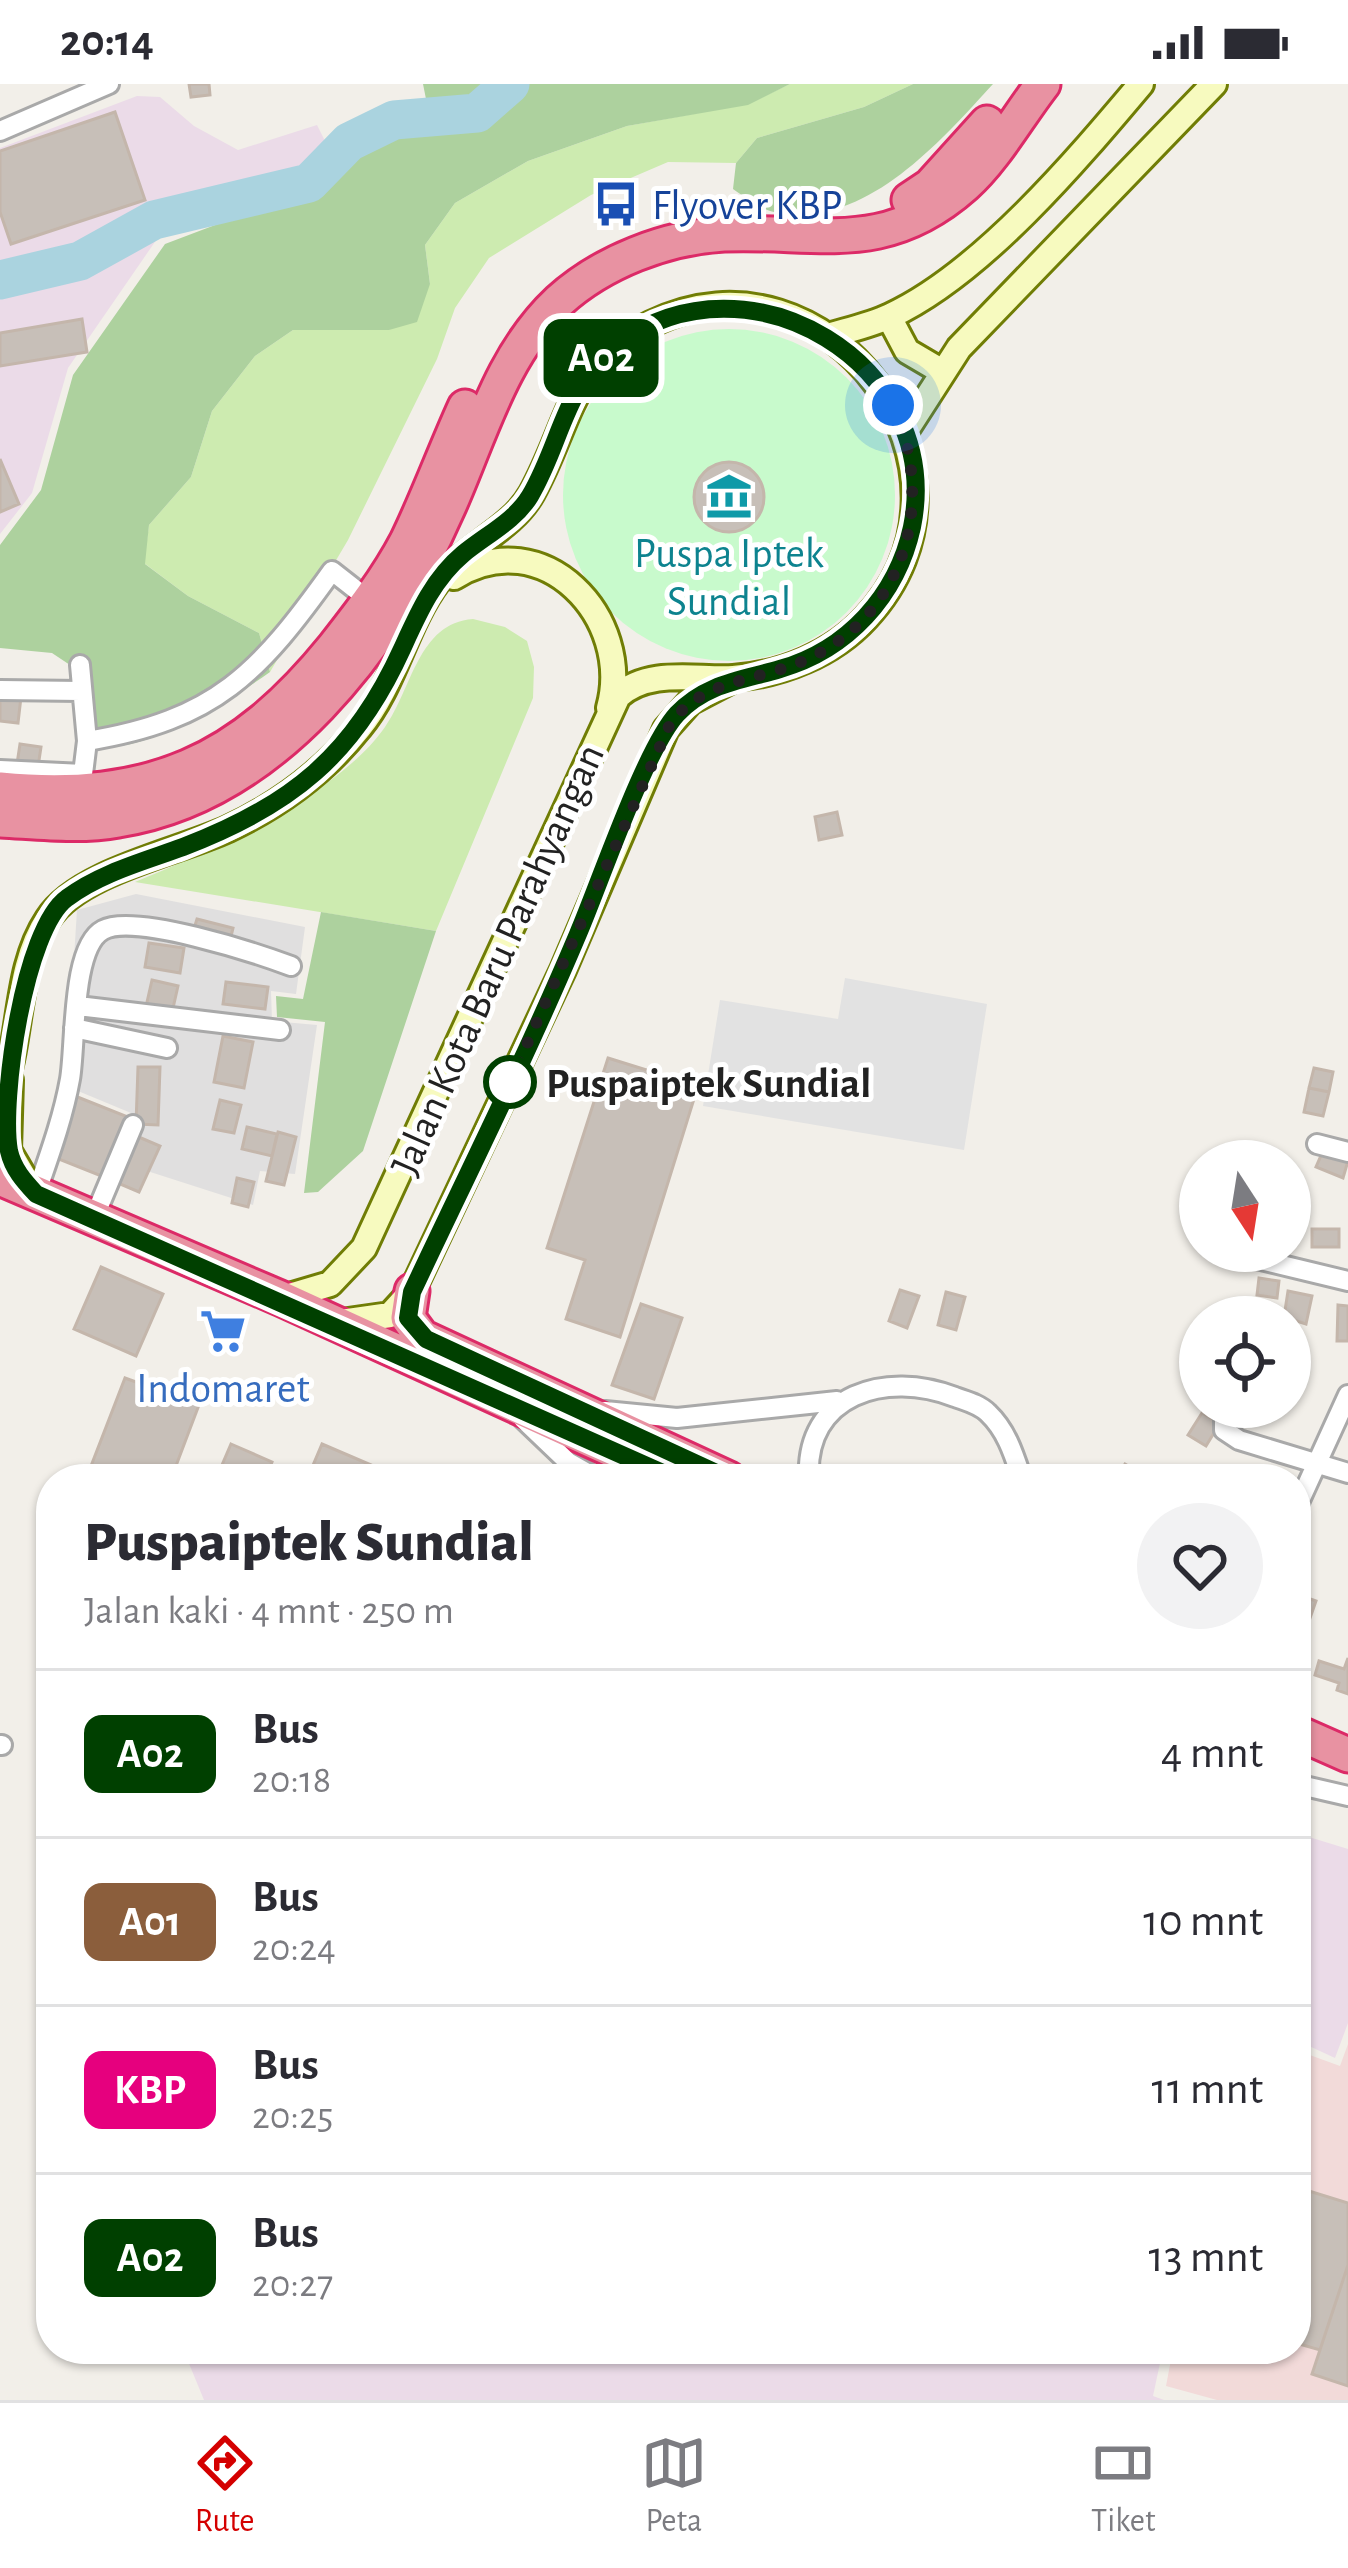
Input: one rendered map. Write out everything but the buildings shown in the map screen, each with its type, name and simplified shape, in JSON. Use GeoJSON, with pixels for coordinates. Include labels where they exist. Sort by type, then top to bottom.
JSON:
{"type":"FeatureCollection","features":[{"type":"Feature","properties":{"kind":"highway"},"geometry":{"type":"LineString","coordinates":[[0,789],[62,795],[166,778],[208,760],[285,705],[369,601],[406,542],[493,348],[544,289],[611,242],[690,219],[748,216],[822,223],[878,215],[930,186],[1018,84]]}},
{"type":"Feature","properties":{"kind":"highway"},"geometry":{"type":"LineString","coordinates":[[0,820],[116,821],[173,807],[268,754],[308,718],[403,595],[447,511],[519,348],[561,299],[589,279],[652,248],[686,239],[726,234],[830,239],[871,236],[901,225],[967,183],[1043,84]]}},
{"type":"Feature","properties":{"kind":"highway"},"geometry":{"type":"LineString","coordinates":[[0,1178],[280,1298],[642,1464]]}},
{"type":"Feature","properties":{"kind":"highway"},"geometry":{"type":"LineString","coordinates":[[412,1292],[408,1318],[419,1335],[696,1464]]}},
{"type":"Feature","properties":{"kind":"highway"},"geometry":{"type":"LineString","coordinates":[[1311,1739],[1348,1755]]}},
{"type":"Feature","properties":{"kind":"highway"},"geometry":{"type":"LineString","coordinates":[[1311,1759],[1348,1774]]}},
{"type":"Feature","properties":{"kind":"main road"},"geometry":{"type":"LineString","coordinates":[[828,336],[889,317],[953,274],[1014,220],[1141,84]]}},
{"type":"Feature","properties":{"kind":"main road"},"geometry":{"type":"LineString","coordinates":[[905,432],[941,371],[1214,84]]}},
{"type":"Feature","properties":{"kind":"main road","name":"Jalan Kota Baru Parahyangan"},"geometry":{"type":"LineString","coordinates":[[280,1298],[314,1293],[330,1284],[364,1248],[618,696],[639,682],[744,677],[791,666],[835,644],[864,620],[886,591],[914,511],[905,432],[875,377],[828,336],[779,314],[728,307],[654,322],[617,345],[584,377],[522,507],[446,571],[409,633]]}},
{"type":"Feature","properties":{"kind":"main road"},"geometry":{"type":"LineString","coordinates":[[889,317],[907,351],[941,371]]}},
{"type":"Feature","properties":{"kind":"main road"},"geometry":{"type":"LineString","coordinates":[[0,1097],[37,940],[59,905],[104,878],[246,820],[306,782],[365,721],[432,597],[466,569],[508,557],[536,561],[569,585],[607,639],[614,673],[606,716]]}},
{"type":"Feature","properties":{"kind":"main road","name":"Jalan Kota Baru Parahyangan"},"geometry":{"type":"LineString","coordinates":[[412,1292],[563,970],[662,737],[691,702],[744,677]]}},
{"type":"Feature","properties":{"kind":"main road"},"geometry":{"type":"LineString","coordinates":[[20,1013],[7,1139],[16,1170],[36,1194]]}},
{"type":"Feature","properties":{"kind":"main road"},"geometry":{"type":"LineString","coordinates":[[320,1316],[353,1324],[376,1321],[412,1292]]}},
{"type":"Feature","properties":{"kind":"street"},"geometry":{"type":"LineString","coordinates":[[0,130],[109,84]]}},
{"type":"Feature","properties":{"kind":"street"},"geometry":{"type":"LineString","coordinates":[[87,741],[146,732],[203,706],[244,679],[276,649],[332,572],[369,601]]}},
{"type":"Feature","properties":{"kind":"street"},"geometry":{"type":"LineString","coordinates":[[0,770],[83,774],[87,741],[80,664]]}},
{"type":"Feature","properties":{"kind":"street"},"geometry":{"type":"LineString","coordinates":[[0,690],[81,691]]}},
{"type":"Feature","properties":{"kind":"street"},"geometry":{"type":"LineString","coordinates":[[36,1194],[70,1078],[88,945],[113,926],[184,937],[291,966]]}},
{"type":"Feature","properties":{"kind":"street"},"geometry":{"type":"LineString","coordinates":[[78,1006],[280,1030]]}},
{"type":"Feature","properties":{"kind":"street"},"geometry":{"type":"LineString","coordinates":[[74,1028],[167,1048]]}},
{"type":"Feature","properties":{"kind":"street"},"geometry":{"type":"LineString","coordinates":[[94,1218],[133,1125]]}},
{"type":"Feature","properties":{"kind":"street"},"geometry":{"type":"LineString","coordinates":[[1317,1144],[1348,1152]]}},
{"type":"Feature","properties":{"kind":"street"},"geometry":{"type":"LineString","coordinates":[[1311,1272],[1348,1281]]}},
{"type":"Feature","properties":{"kind":"street"},"geometry":{"type":"LineString","coordinates":[[576,1409],[677,1418],[837,1401],[867,1389],[920,1387],[983,1408],[1004,1433],[1016,1464]]}},
{"type":"Feature","properties":{"kind":"street"},"geometry":{"type":"LineString","coordinates":[[1311,1476],[1348,1395]]}},
{"type":"Feature","properties":{"kind":"street"},"geometry":{"type":"LineString","coordinates":[[810,1464],[811,1444],[837,1401]]}},
{"type":"Feature","properties":{"kind":"street"},"geometry":{"type":"LineString","coordinates":[[506,1403],[572,1464]]}},
{"type":"Feature","properties":{"kind":"street"},"geometry":{"type":"LineString","coordinates":[[1224,1428],[1230,1436],[1307,1464]]}},
{"type":"Feature","properties":{"kind":"street"},"geometry":{"type":"LineString","coordinates":[[1311,1466],[1348,1473]]}},
{"type":"Feature","properties":{"kind":"street"},"geometry":{"type":"LineString","coordinates":[[1311,1787],[1348,1796]]}},
{"type":"Feature","properties":{"kind":"shaded area"},"geometry":{"type":"Polygon","coordinates":[[[137,96],[160,97],[194,126],[238,150],[317,125],[329,149],[260,199],[159,236],[68,368],[32,493],[0,534],[0,148],[137,96]]]}},
{"type":"Feature","properties":{"kind":"shaded area"},"geometry":{"type":"Polygon","coordinates":[[[136,894],[305,927],[296,994],[271,991],[272,1021],[317,1025],[295,1174],[260,1171],[253,1205],[141,1169],[124,1139],[131,1113],[66,1086],[77,910],[136,894]]]}},
{"type":"Feature","properties":{"kind":"shaded area"},"geometry":{"type":"Polygon","coordinates":[[[845,978],[987,1004],[964,1150],[703,1106],[720,1000],[838,1019],[845,978]]]}},
{"type":"Feature","properties":{"kind":"shaded area"},"geometry":{"type":"Polygon","coordinates":[[[1311,1838],[1348,1849],[1348,2023],[1335,2058],[1311,2047],[1311,1838]]]}},
{"type":"Feature","properties":{"kind":"shaded area"},"geometry":{"type":"Polygon","coordinates":[[[1348,2044],[1348,2400],[1217,2400],[1166,2386],[1170,2364],[1311,2364],[1311,2055],[1340,2066],[1348,2044]]]}},
{"type":"Feature","properties":{"kind":"shaded area"},"geometry":{"type":"Polygon","coordinates":[[[189,2364],[1160,2364],[1153,2396],[1164,2400],[204,2400],[189,2364]]]}},
{"type":"Feature","properties":{"kind":"green space"},"geometry":{"type":"Polygon","coordinates":[[[423,84],[790,84],[748,105],[627,126],[528,161],[455,203],[425,245],[430,284],[417,322],[389,330],[293,330],[255,356],[212,411],[191,477],[149,525],[145,564],[188,596],[259,633],[270,672],[208,712],[160,735],[111,747],[88,747],[70,665],[52,653],[0,648],[0,545],[41,490],[73,375],[165,244],[321,185],[353,152],[392,133],[445,125],[426,99],[423,84]]]}},
{"type":"Feature","properties":{"kind":"green space"},"geometry":{"type":"Polygon","coordinates":[[[790,84],[913,84],[864,107],[757,138],[736,163],[668,162],[591,195],[489,258],[455,308],[437,359],[348,540],[270,672],[259,633],[188,596],[144,563],[149,525],[191,477],[212,411],[255,356],[293,330],[389,330],[430,284],[425,245],[455,203],[528,161],[627,126],[748,104],[790,84]]]}},
{"type":"Feature","properties":{"kind":"green space"},"geometry":{"type":"Polygon","coordinates":[[[913,84],[993,84],[949,132],[897,177],[838,208],[807,214],[774,212],[733,189],[736,163],[757,138],[864,107],[913,84]]]}},
{"type":"Feature","properties":{"kind":"green space"},"geometry":{"type":"Polygon","coordinates":[[[729,329],[793,341],[847,377],[883,431],[895,495],[883,559],[847,613],[793,649],[729,661],[665,649],[611,613],[575,559],[563,495],[575,431],[611,377],[665,341],[729,329]]]}},
{"type":"Feature","properties":{"kind":"green space"},"geometry":{"type":"Polygon","coordinates":[[[473,619],[505,627],[527,641],[534,667],[533,698],[436,931],[135,882],[270,819],[336,776],[385,727],[428,645],[455,623],[473,619]]]}},
{"type":"Feature","properties":{"kind":"green space"},"geometry":{"type":"Polygon","coordinates":[[[321,912],[436,931],[363,1151],[318,1192],[304,1193],[325,1022],[277,1017],[276,996],[303,999],[321,912]]]}},
{"type":"Feature","properties":{"kind":"waterway"},"geometry":{"type":"LineString","coordinates":[[0,280],[80,261],[154,220],[309,183],[349,142],[394,120],[477,113],[510,84]]}},
{"type":"Feature","properties":{"kind":"bus line","name":"A02"},"geometry":{"type":"LineString","coordinates":[[642,1464],[461,1385],[280,1298],[36,1194],[12,1160],[6,1115],[30,964],[52,913],[66,899],[118,872],[263,812],[317,772],[374,708],[439,579],[527,501],[573,393],[599,360],[654,322],[728,307],[779,314],[804,323],[851,353],[875,377],[905,432],[915,490],[911,532],[886,591],[850,633],[791,666],[716,686],[671,722],[563,970],[412,1292],[408,1318],[426,1339],[697,1464]]}},
{"type":"Feature","properties":{"kind":"place","name":"Flyover KBP"},"geometry":{"type":"Point","coordinates":[616,204]}},
{"type":"Feature","properties":{"kind":"place","name":"Puspa Iptek Sundial"},"geometry":{"type":"Point","coordinates":[729,496]}},
{"type":"Feature","properties":{"kind":"place","name":"Puspaiptek Sundial"},"geometry":{"type":"Point","coordinates":[510,1082]}},
{"type":"Feature","properties":{"kind":"place","name":"Indomaret"},"geometry":{"type":"Point","coordinates":[223,1331]}},
{"type":"Feature","properties":{"kind":"route"},"geometry":{"type":"LineString","coordinates":[[510,1082],[671,722],[716,686],[791,666],[835,644],[864,620],[886,591],[911,532],[915,490],[905,432],[893,405]]}}]}
